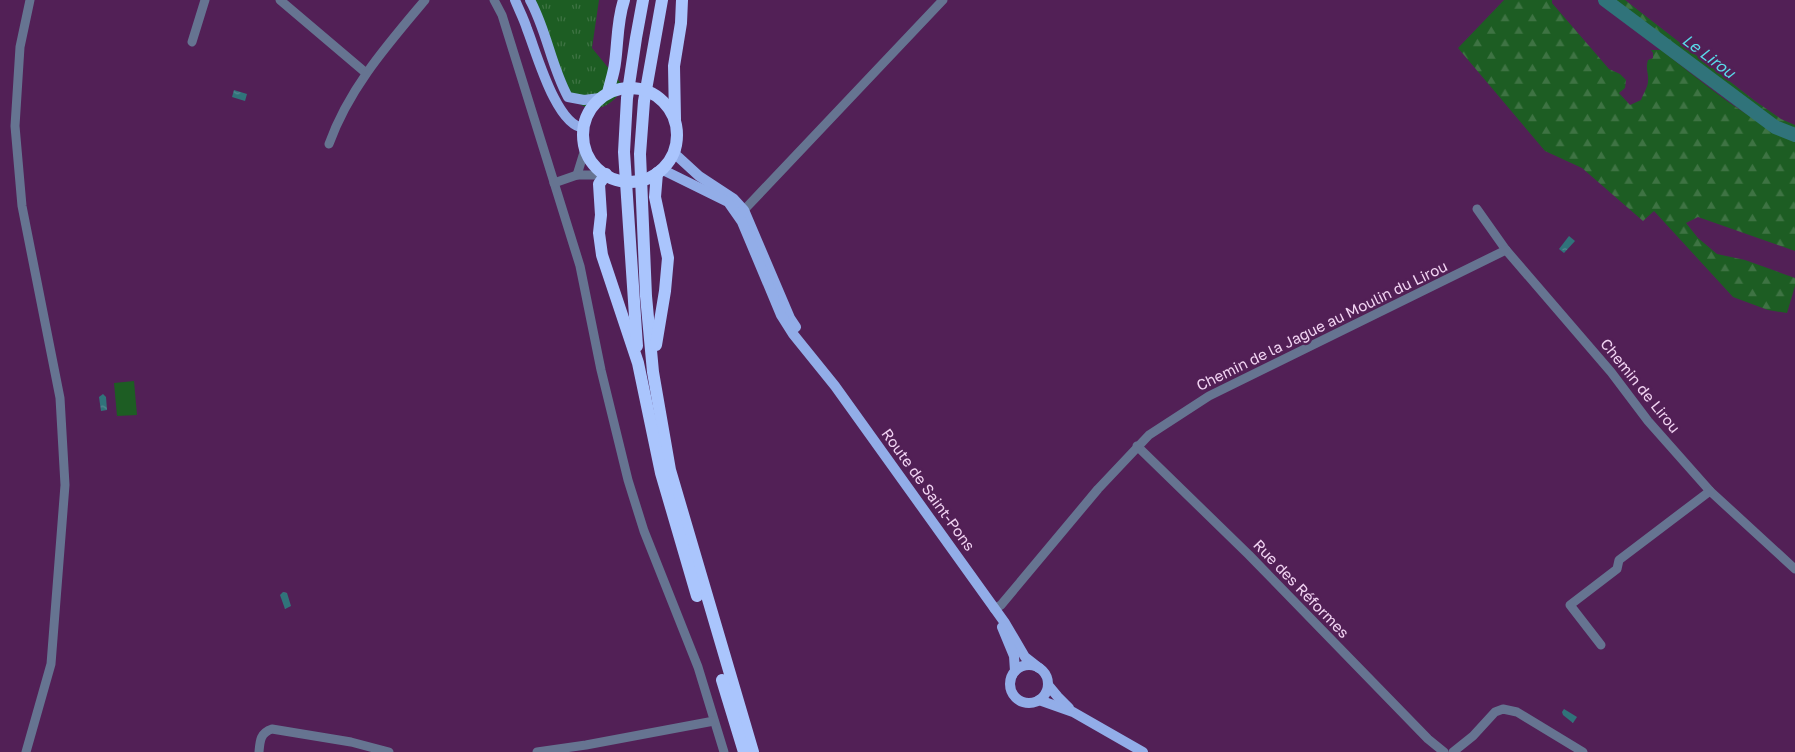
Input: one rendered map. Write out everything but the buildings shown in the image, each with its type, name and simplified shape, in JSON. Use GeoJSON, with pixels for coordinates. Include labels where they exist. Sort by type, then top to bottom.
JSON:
{"type":"FeatureCollection","features":[{"type":"Feature","properties":{"kind":"highway"},"geometry":{"type":"LineString","coordinates":[[624,0],[616,35],[615,64],[608,94],[590,112],[584,128],[586,148],[591,161],[606,174],[621,180],[631,181],[642,180],[657,173],[669,161],[674,150],[677,139],[674,66],[681,23],[682,0]]}},
{"type":"Feature","properties":{"kind":"highway"},"geometry":{"type":"LineString","coordinates":[[638,363],[624,152],[627,98],[644,0]]}},
{"type":"Feature","properties":{"kind":"highway"},"geometry":{"type":"LineString","coordinates":[[662,0],[644,101],[640,154],[646,296],[653,372],[670,470],[753,752]]}},
{"type":"Feature","properties":{"kind":"highway"},"geometry":{"type":"LineString","coordinates":[[608,94],[636,89],[654,95],[665,103],[672,114],[676,126]]}},
{"type":"Feature","properties":{"kind":"highway"},"geometry":{"type":"LineString","coordinates":[[653,372],[668,258],[655,197],[657,173]]}},
{"type":"Feature","properties":{"kind":"highway"},"geometry":{"type":"LineString","coordinates":[[606,174],[600,184],[601,215],[599,233],[602,255],[638,363],[661,473],[744,752]]}},
{"type":"Feature","properties":{"kind":"main road"},"geometry":{"type":"LineString","coordinates":[[515,0],[554,100],[570,120],[579,127],[584,128]]}},
{"type":"Feature","properties":{"kind":"main road"},"geometry":{"type":"LineString","coordinates":[[530,0],[568,97],[584,100],[608,94]]}},
{"type":"Feature","properties":{"kind":"main road","name":"Route de Saint-Pons"},"geometry":{"type":"LineString","coordinates":[[677,139],[675,154],[699,176],[734,200],[781,315],[793,334],[835,386],[1005,623],[1025,657],[1040,668]]}},
{"type":"Feature","properties":{"kind":"main road","name":"Route de Saint-Pons"},"geometry":{"type":"LineString","coordinates":[[657,173],[728,202],[740,211]]}},
{"type":"Feature","properties":{"kind":"main road","name":"Route de Saint-Pons"},"geometry":{"type":"LineString","coordinates":[[995,610],[1014,656],[1014,671]]}},
{"type":"Feature","properties":{"kind":"main road"},"geometry":{"type":"LineString","coordinates":[[1048,684],[1045,693],[1039,700],[1023,702],[1013,695],[1010,682],[1014,671],[1026,665],[1040,668],[1046,675],[1048,684],[1073,712]]}},
{"type":"Feature","properties":{"kind":"main road"},"geometry":{"type":"LineString","coordinates":[[1039,700],[1073,712],[1143,752]]}},
{"type":"Feature","properties":{"kind":"street"},"geometry":{"type":"LineString","coordinates":[[26,752],[51,664],[65,485],[60,398],[22,206],[15,126],[20,47],[30,0]]}},
{"type":"Feature","properties":{"kind":"street"},"geometry":{"type":"LineString","coordinates":[[192,42],[205,0]]}},
{"type":"Feature","properties":{"kind":"street"},"geometry":{"type":"LineString","coordinates":[[280,0],[366,73]]}},
{"type":"Feature","properties":{"kind":"street"},"geometry":{"type":"LineString","coordinates":[[329,144],[345,108],[366,73],[425,0]]}},
{"type":"Feature","properties":{"kind":"street"},"geometry":{"type":"LineString","coordinates":[[494,0],[502,15],[580,266],[601,370],[628,480],[644,530],[698,667],[724,752]]}},
{"type":"Feature","properties":{"kind":"street"},"geometry":{"type":"LineString","coordinates":[[740,211],[944,0]]}},
{"type":"Feature","properties":{"kind":"street"},"geometry":{"type":"LineString","coordinates":[[577,175],[586,148]]}},
{"type":"Feature","properties":{"kind":"street"},"geometry":{"type":"LineString","coordinates":[[554,183],[577,175],[606,174]]}},
{"type":"Feature","properties":{"kind":"street","name":"Chemin de Lirou"},"geometry":{"type":"LineString","coordinates":[[1476,209],[1506,250],[1605,365],[1648,421],[1710,491],[1795,569]]}},
{"type":"Feature","properties":{"kind":"street","name":"Chemin de la Jague au Moulin du Lirou"},"geometry":{"type":"LineString","coordinates":[[995,610],[1098,489],[1149,435],[1209,396],[1506,250]]}},
{"type":"Feature","properties":{"kind":"street","name":"Rue des Réformes"},"geometry":{"type":"LineString","coordinates":[[1137,446],[1249,555],[1428,739],[1444,752]]}},
{"type":"Feature","properties":{"kind":"street"},"geometry":{"type":"LineString","coordinates":[[1601,645],[1570,605],[1617,569],[1619,560],[1710,491]]}},
{"type":"Feature","properties":{"kind":"street"},"geometry":{"type":"LineString","coordinates":[[1453,752],[1473,736],[1495,712],[1503,710],[1517,712],[1583,752]]}},
{"type":"Feature","properties":{"kind":"street"},"geometry":{"type":"LineString","coordinates":[[536,752],[586,746],[714,721]]}},
{"type":"Feature","properties":{"kind":"street"},"geometry":{"type":"LineString","coordinates":[[259,752],[260,737],[272,729],[351,742],[389,752]]}},
{"type":"Feature","properties":{"kind":"green space"},"geometry":{"type":"Polygon","coordinates":[[[533,0],[599,0],[592,48],[624,87],[616,98],[600,108],[594,109],[581,105],[571,95],[533,0]]]}},
{"type":"Feature","properties":{"kind":"green space"},"geometry":{"type":"Polygon","coordinates":[[[1504,0],[1552,0],[1552,3],[1609,69],[1620,74],[1626,80],[1625,88],[1619,93],[1630,105],[1641,100],[1648,83],[1647,63],[1648,60],[1653,58],[1651,50],[1661,50],[1742,111],[1759,122],[1795,139],[1795,251],[1698,217],[1686,223],[1698,238],[1717,254],[1745,260],[1795,278],[1795,286],[1787,313],[1768,310],[1733,297],[1654,211],[1643,221],[1582,168],[1545,151],[1458,48],[1504,0]]]}},
{"type":"Feature","properties":{"kind":"green space"},"geometry":{"type":"Polygon","coordinates":[[[1599,0],[1625,0],[1755,101],[1781,119],[1795,125],[1795,132],[1775,124],[1599,0]]]}},
{"type":"Feature","properties":{"kind":"green space"},"geometry":{"type":"Polygon","coordinates":[[[134,381],[137,415],[117,416],[114,383],[134,381]]]}},
{"type":"Feature","properties":{"kind":"water"},"geometry":{"type":"Polygon","coordinates":[[[234,90],[247,94],[245,101],[232,97],[234,90]]]}},
{"type":"Feature","properties":{"kind":"water"},"geometry":{"type":"Polygon","coordinates":[[[1569,236],[1575,241],[1564,253],[1559,249],[1569,236]]]}},
{"type":"Feature","properties":{"kind":"water"},"geometry":{"type":"Polygon","coordinates":[[[103,394],[106,397],[107,410],[101,411],[99,397],[103,394]]]}},
{"type":"Feature","properties":{"kind":"water"},"geometry":{"type":"Polygon","coordinates":[[[283,592],[287,593],[291,606],[285,609],[280,595],[283,592]]]}},
{"type":"Feature","properties":{"kind":"water"},"geometry":{"type":"Polygon","coordinates":[[[1564,709],[1577,717],[1573,723],[1563,715],[1564,709]]]}},
{"type":"Feature","properties":{"kind":"waterway","name":"Le Lirou"},"geometry":{"type":"LineString","coordinates":[[1605,0],[1775,127],[1795,135]]}}]}
